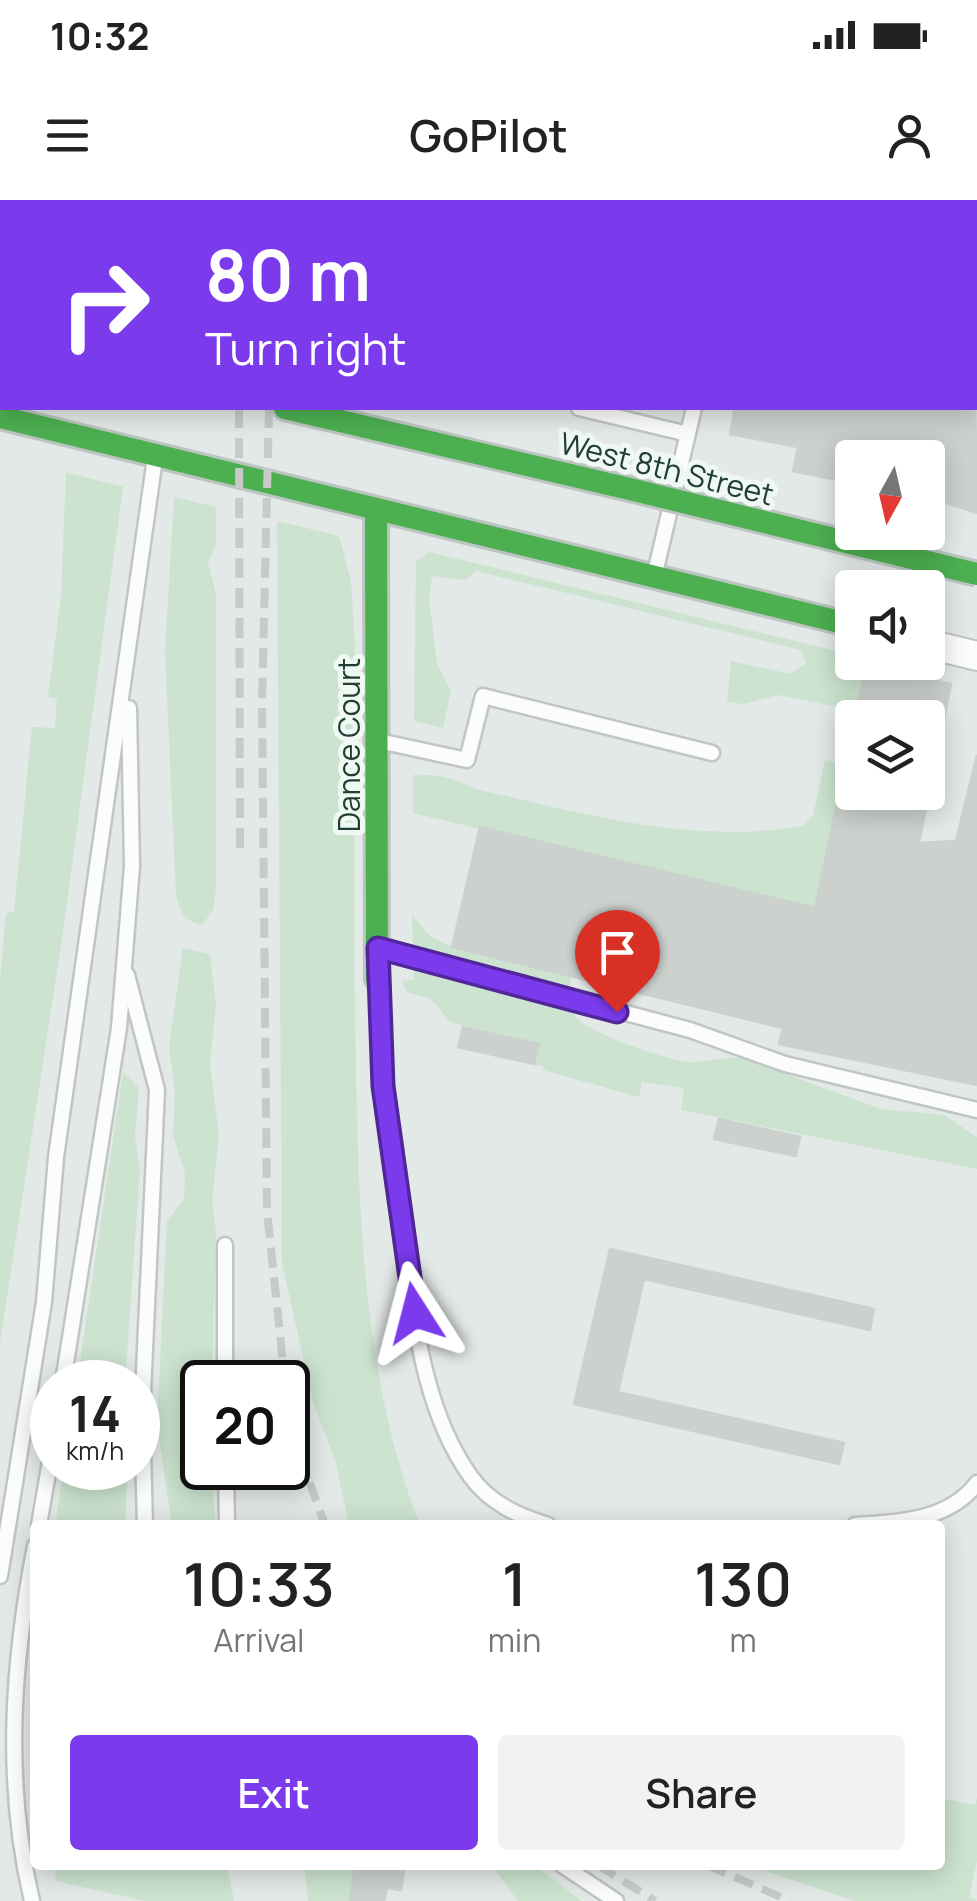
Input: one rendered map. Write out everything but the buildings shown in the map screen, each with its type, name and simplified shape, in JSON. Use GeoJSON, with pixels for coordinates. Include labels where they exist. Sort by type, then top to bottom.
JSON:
{"type":"FeatureCollection","features":[{"type":"Feature","properties":{"kind":"street","name":"West 8th Street"},"geometry":{"type":"LineString","coordinates":[[294,410],[977,574]]}},
{"type":"Feature","properties":{"kind":"street"},"geometry":{"type":"LineString","coordinates":[[0,417],[835,622]]}},
{"type":"Feature","properties":{"kind":"street","name":"Dance Court"},"geometry":{"type":"LineString","coordinates":[[376,511],[377,979]]}},
{"type":"Feature","properties":{"kind":"street"},"geometry":{"type":"LineString","coordinates":[[945,648],[977,656]]}},
{"type":"Feature","properties":{"kind":"lane"},"geometry":{"type":"LineString","coordinates":[[587,410],[688,434]]}},
{"type":"Feature","properties":{"kind":"lane"},"geometry":{"type":"LineString","coordinates":[[654,578],[694,410]]}},
{"type":"Feature","properties":{"kind":"lane"},"geometry":{"type":"LineString","coordinates":[[0,1576],[42,1322],[56,1157],[155,457]]}},
{"type":"Feature","properties":{"kind":"lane"},"geometry":{"type":"LineString","coordinates":[[67,1360],[106,1116],[125,966],[132,866],[130,642]]}},
{"type":"Feature","properties":{"kind":"lane"},"geometry":{"type":"LineString","coordinates":[[378,741],[467,760],[483,696],[712,753]]}},
{"type":"Feature","properties":{"kind":"lane"},"geometry":{"type":"LineString","coordinates":[[378,948],[690,1030],[785,1064],[977,1110]]}},
{"type":"Feature","properties":{"kind":"lane"},"geometry":{"type":"LineString","coordinates":[[125,966],[157,1090],[142,1414],[145,1520]]}},
{"type":"Feature","properties":{"kind":"lane"},"geometry":{"type":"LineString","coordinates":[[377,979],[386,1116],[410,1289],[434,1402],[453,1447],[483,1491],[514,1512],[535,1520]]}},
{"type":"Feature","properties":{"kind":"lane"},"geometry":{"type":"LineString","coordinates":[[224,1245],[225,1360]]}},
{"type":"Feature","properties":{"kind":"lane"},"geometry":{"type":"LineString","coordinates":[[909,1520],[938,1512],[962,1499],[977,1482]]}},
{"type":"Feature","properties":{"kind":"lane"},"geometry":{"type":"LineString","coordinates":[[40,1520],[45,1490]]}},
{"type":"Feature","properties":{"kind":"lane"},"geometry":{"type":"LineString","coordinates":[[226,1490],[227,1520]]}},
{"type":"Feature","properties":{"kind":"lane"},"geometry":{"type":"LineString","coordinates":[[22,1901],[12,1734],[30,1579]]}},
{"type":"Feature","properties":{"kind":"lane"},"geometry":{"type":"LineString","coordinates":[[21,1857],[32,1901]]}},
{"type":"Feature","properties":{"kind":"lane"},"geometry":{"type":"LineString","coordinates":[[570,1870],[616,1901]]}},
{"type":"Feature","properties":{"kind":"green space"},"geometry":{"type":"Polygon","coordinates":[[[66,472],[123,487],[63,932],[0,1343],[0,980],[6,914],[14,911],[32,727],[55,728],[57,699],[48,697],[61,596],[66,472]]]}},
{"type":"Feature","properties":{"kind":"green space"},"geometry":{"type":"Polygon","coordinates":[[[174,497],[216,507],[216,545],[208,562],[216,594],[216,884],[214,909],[202,925],[184,915],[176,895],[165,651],[174,497]]]}},
{"type":"Feature","properties":{"kind":"green space"},"geometry":{"type":"Polygon","coordinates":[[[277,521],[339,536],[351,582],[355,646],[356,1070],[363,1243],[368,1301],[387,1415],[418,1520],[348,1520],[336,1463],[313,1402],[310,1360],[304,1360],[282,1263],[277,521]]]}},
{"type":"Feature","properties":{"kind":"green space"},"geometry":{"type":"Polygon","coordinates":[[[429,552],[835,651],[835,680],[863,680],[859,700],[835,700],[835,706],[778,695],[744,704],[727,702],[731,661],[791,674],[806,663],[801,650],[476,571],[465,580],[432,576],[429,598],[437,664],[451,691],[443,728],[414,721],[416,562],[429,552]]]}},
{"type":"Feature","properties":{"kind":"green space"},"geometry":{"type":"Polygon","coordinates":[[[825,760],[835,762],[836,810],[815,908],[413,813],[413,775],[422,775],[446,777],[476,789],[638,824],[720,832],[802,826],[813,815],[825,760]]]}},
{"type":"Feature","properties":{"kind":"green space"},"geometry":{"type":"Polygon","coordinates":[[[412,915],[430,936],[452,947],[571,976],[570,1001],[575,1016],[595,1030],[630,1045],[692,1062],[746,1059],[881,1109],[944,1115],[977,1137],[977,1169],[681,1110],[684,1088],[642,1082],[639,1097],[543,1070],[543,1066],[534,1064],[538,1043],[450,1022],[431,999],[407,992],[402,981],[414,980],[412,915]]]}},
{"type":"Feature","properties":{"kind":"green space"},"geometry":{"type":"Polygon","coordinates":[[[183,948],[210,954],[216,1005],[210,1063],[219,1136],[212,1200],[216,1231],[213,1360],[180,1360],[180,1490],[213,1490],[216,1520],[171,1520],[160,1445],[167,1221],[184,1199],[185,1173],[173,1135],[175,1092],[169,1046],[183,948]]]}},
{"type":"Feature","properties":{"kind":"green space"},"geometry":{"type":"Polygon","coordinates":[[[123,1072],[139,1088],[135,1136],[140,1170],[127,1360],[80,1360],[123,1072]]]}},
{"type":"Feature","properties":{"kind":"green space"},"geometry":{"type":"Polygon","coordinates":[[[61,1490],[127,1490],[125,1520],[56,1520],[61,1490]]]}},
{"type":"Feature","properties":{"kind":"green space"},"geometry":{"type":"Polygon","coordinates":[[[977,1798],[977,1861],[969,1897],[977,1901],[855,1901],[764,1870],[945,1870],[945,1799],[975,1805],[977,1798]]]}},
{"type":"Feature","properties":{"kind":"green space"},"geometry":{"type":"Polygon","coordinates":[[[55,1870],[228,1870],[234,1901],[145,1901],[56,1881],[55,1870]]]}},
{"type":"Feature","properties":{"kind":"green space"},"geometry":{"type":"Polygon","coordinates":[[[305,1870],[354,1870],[350,1901],[308,1901],[305,1870]]]}},
{"type":"Feature","properties":{"kind":"green space"},"geometry":{"type":"Polygon","coordinates":[[[495,1870],[541,1870],[582,1901],[518,1901],[495,1870]]]}},
{"type":"Feature","properties":{"kind":"railway"},"geometry":{"type":"LineString","coordinates":[[239,410],[240,856]]}},
{"type":"Feature","properties":{"kind":"railway"},"geometry":{"type":"LineString","coordinates":[[269,410],[262,704],[267,1211],[283,1360]]}},
{"type":"Feature","properties":{"kind":"railway"},"geometry":{"type":"LineString","coordinates":[[310,1483],[323,1520]]}},
{"type":"Feature","properties":{"kind":"railway"},"geometry":{"type":"LineString","coordinates":[[606,1870],[655,1901]]}},
{"type":"Feature","properties":{"kind":"railway"},"geometry":{"type":"LineString","coordinates":[[719,1870],[790,1901]]}},
{"type":"Feature","properties":{"kind":"traffic: fast"},"geometry":{"type":"LineString","coordinates":[[294,410],[634,490]]}},
{"type":"Feature","properties":{"kind":"traffic: fast"},"geometry":{"type":"LineString","coordinates":[[0,417],[835,621]]}},
{"type":"Feature","properties":{"kind":"traffic: fast"},"geometry":{"type":"LineString","coordinates":[[634,490],[977,574]]}},
{"type":"Feature","properties":{"kind":"traffic: fast"},"geometry":{"type":"LineString","coordinates":[[376,511],[377,979]]}},
{"type":"Feature","properties":{"kind":"route"},"geometry":{"type":"LineString","coordinates":[[415,1313],[383,1086],[378,948],[617,1012]]}}]}
